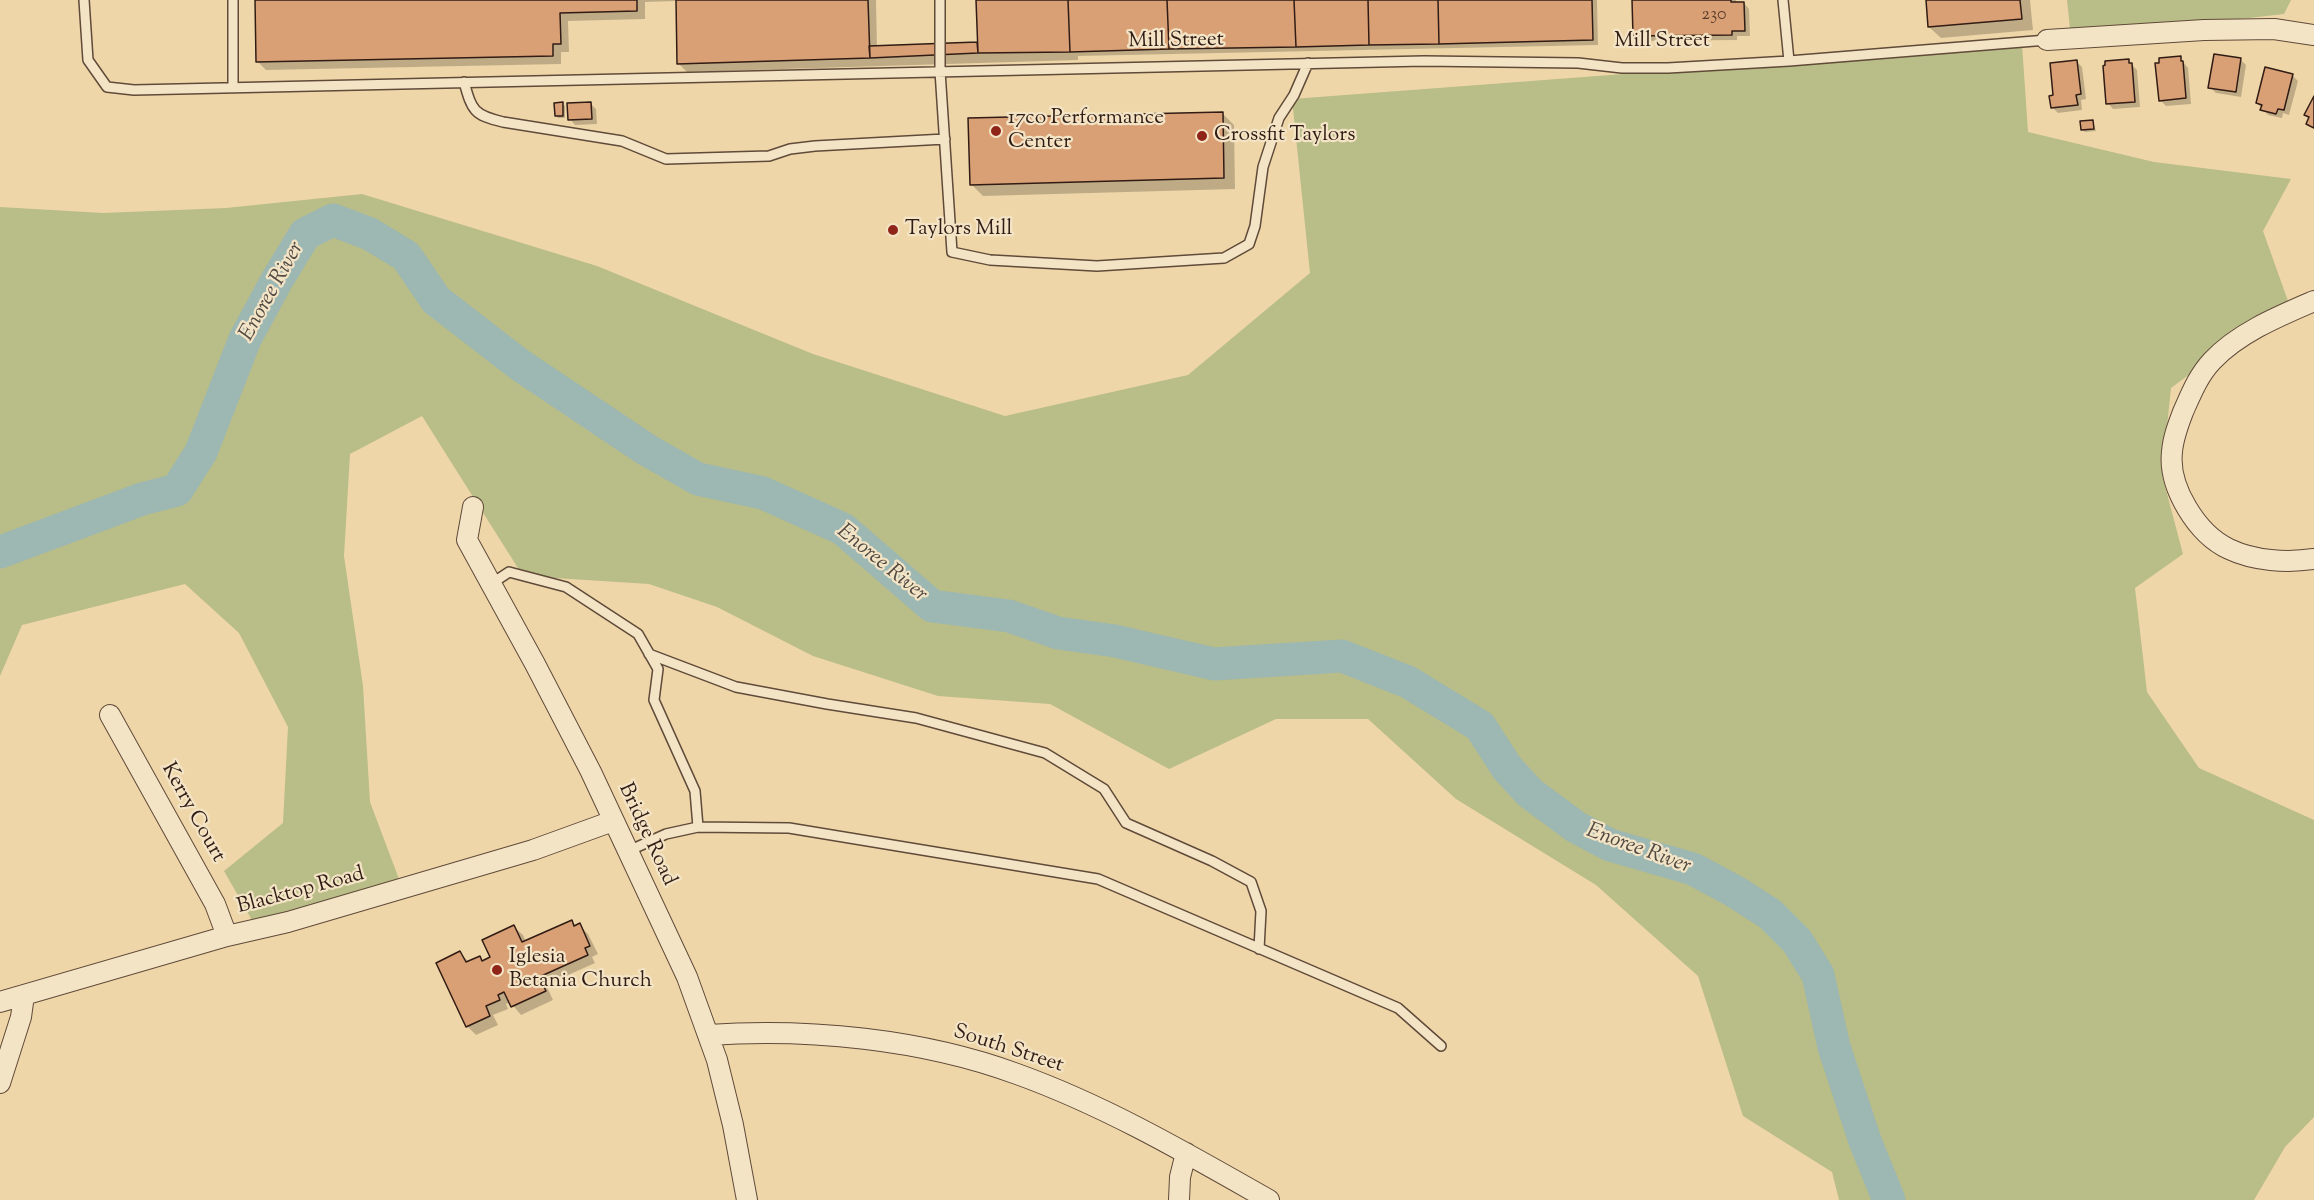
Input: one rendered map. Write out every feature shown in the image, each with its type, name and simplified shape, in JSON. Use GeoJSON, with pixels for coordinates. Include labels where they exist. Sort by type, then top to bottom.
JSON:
{"type":"FeatureCollection","features":[{"type":"Feature","properties":{"kind":"street","name":"Mill Street"},"geometry":{"type":"LineString","coordinates":[[2047,40],[2204,30],[2274,30],[2314,35]]}},
{"type":"Feature","properties":{"kind":"street"},"geometry":{"type":"LineString","coordinates":[[2314,301],[2241,338],[2213,360],[2191,392],[2176,431],[2171,452],[2176,486],[2184,504],[2215,540],[2229,549],[2252,557],[2279,560],[2314,559]]}},
{"type":"Feature","properties":{"kind":"street","name":"Bridge Road"},"geometry":{"type":"LineString","coordinates":[[473,507],[467,540],[535,664],[614,821],[687,977],[717,1060],[733,1125],[747,1200]]}},
{"type":"Feature","properties":{"kind":"street","name":"Kerry Court"},"geometry":{"type":"LineString","coordinates":[[110,716],[215,904],[227,936]]}},
{"type":"Feature","properties":{"kind":"street","name":"Blacktop Road"},"geometry":{"type":"LineString","coordinates":[[0,1002],[227,936],[288,922],[533,850],[614,821]]}},
{"type":"Feature","properties":{"kind":"street"},"geometry":{"type":"LineString","coordinates":[[0,1083],[21,1017],[24,995]]}},
{"type":"Feature","properties":{"kind":"street","name":"South Street"},"geometry":{"type":"LineString","coordinates":[[708,1035],[748,1033],[840,1037],[950,1054],[1018,1074],[1073,1097],[1186,1153],[1269,1200]]}},
{"type":"Feature","properties":{"kind":"street"},"geometry":{"type":"LineString","coordinates":[[1179,1200],[1180,1178],[1186,1153]]}},
{"type":"Feature","properties":{"kind":"lane","name":"Mill Street"},"geometry":{"type":"LineString","coordinates":[[84,0],[88,60],[107,87],[135,90],[1424,61],[1578,63],[1622,68],[1789,61],[2047,40]]}},
{"type":"Feature","properties":{"kind":"lane"},"geometry":{"type":"LineString","coordinates":[[233,0],[233,87]]}},
{"type":"Feature","properties":{"kind":"lane"},"geometry":{"type":"LineString","coordinates":[[940,0],[940,71],[952,252],[990,260],[1097,266],[1224,258],[1249,244],[1256,226],[1263,167],[1279,118],[1294,95],[1308,63]]}},
{"type":"Feature","properties":{"kind":"lane"},"geometry":{"type":"LineString","coordinates":[[1783,0],[1789,61]]}},
{"type":"Feature","properties":{"kind":"lane"},"geometry":{"type":"LineString","coordinates":[[464,82],[471,106],[484,118],[622,141],[666,159],[769,156],[790,148],[945,139]]}},
{"type":"Feature","properties":{"kind":"lane"},"geometry":{"type":"LineString","coordinates":[[491,584],[509,572],[566,587],[638,634],[658,669],[654,700],[695,791],[698,827]]}},
{"type":"Feature","properties":{"kind":"lane"},"geometry":{"type":"LineString","coordinates":[[649,654],[736,687],[916,718],[1045,753],[1104,789],[1126,823],[1212,861],[1251,882],[1262,911],[1259,949]]}},
{"type":"Feature","properties":{"kind":"lane"},"geometry":{"type":"LineString","coordinates":[[627,852],[666,834],[698,827],[789,828],[1098,879],[1398,1008],[1441,1046]]}},
{"type":"Feature","properties":{"kind":"green space"},"geometry":{"type":"Polygon","coordinates":[[[2067,0],[2291,0],[2284,14],[2071,38],[2067,0]]]}},
{"type":"Feature","properties":{"kind":"green space"},"geometry":{"type":"Polygon","coordinates":[[[2022,44],[2028,132],[2154,162],[2291,179],[2263,231],[2288,301],[2171,388],[2162,475],[2183,554],[2135,588],[2147,692],[2199,768],[2314,820],[2314,1117],[2285,1147],[2254,1200],[1839,1200],[1832,1172],[1743,1116],[1698,976],[1596,885],[1456,799],[1368,719],[1276,719],[1169,769],[1050,704],[938,696],[813,656],[717,607],[649,584],[523,576],[422,416],[350,454],[344,556],[363,686],[370,802],[399,879],[328,901],[257,929],[224,871],[283,823],[288,727],[239,633],[185,584],[22,625],[0,676],[0,207],[103,213],[226,208],[362,194],[597,266],[813,354],[1005,416],[1188,375],[1310,273],[1292,99],[2022,44]]]}},
{"type":"Feature","properties":{"kind":"building"},"geometry":{"type":"Polygon","coordinates":[[[255,0],[637,0],[637,11],[560,13],[561,44],[553,44],[553,56],[256,62],[255,0]]]}},
{"type":"Feature","properties":{"kind":"building"},"geometry":{"type":"Polygon","coordinates":[[[676,0],[868,0],[870,58],[677,64],[676,0]]]}},
{"type":"Feature","properties":{"kind":"building"},"geometry":{"type":"Polygon","coordinates":[[[976,0],[1068,0],[1070,52],[978,53],[976,0]]]}},
{"type":"Feature","properties":{"kind":"building"},"geometry":{"type":"Polygon","coordinates":[[[1068,0],[1167,0],[1169,49],[1070,52],[1068,0]]]}},
{"type":"Feature","properties":{"kind":"building"},"geometry":{"type":"Polygon","coordinates":[[[1167,0],[1294,0],[1296,47],[1169,49],[1167,0]]]}},
{"type":"Feature","properties":{"kind":"building"},"geometry":{"type":"Polygon","coordinates":[[[1294,0],[1368,0],[1369,45],[1296,47],[1294,0]]]}},
{"type":"Feature","properties":{"kind":"building"},"geometry":{"type":"Polygon","coordinates":[[[1368,0],[1438,0],[1439,44],[1369,45],[1368,0]]]}},
{"type":"Feature","properties":{"kind":"building"},"geometry":{"type":"Polygon","coordinates":[[[1438,0],[1592,0],[1593,40],[1439,44],[1438,0]]]}},
{"type":"Feature","properties":{"kind":"building"},"geometry":{"type":"Polygon","coordinates":[[[1632,0],[1744,2],[1745,31],[1732,31],[1732,35],[1633,36],[1632,0]]]}},
{"type":"Feature","properties":{"kind":"building"},"geometry":{"type":"Polygon","coordinates":[[[1926,0],[2020,0],[2022,19],[1928,27],[1926,0]]]}},
{"type":"Feature","properties":{"kind":"building"},"geometry":{"type":"Polygon","coordinates":[[[977,42],[978,53],[870,58],[869,46],[977,42]]]}},
{"type":"Feature","properties":{"kind":"building"},"geometry":{"type":"Polygon","coordinates":[[[2214,54],[2241,58],[2236,92],[2208,88],[2214,54]]]}},
{"type":"Feature","properties":{"kind":"building"},"geometry":{"type":"Polygon","coordinates":[[[2181,56],[2186,98],[2159,101],[2155,63],[2159,63],[2159,58],[2181,56]]]}},
{"type":"Feature","properties":{"kind":"building"},"geometry":{"type":"Polygon","coordinates":[[[2129,59],[2129,63],[2132,63],[2135,102],[2106,104],[2103,66],[2105,61],[2129,59]]]}},
{"type":"Feature","properties":{"kind":"building"},"geometry":{"type":"Polygon","coordinates":[[[2077,60],[2081,94],[2076,95],[2078,105],[2051,108],[2049,96],[2053,95],[2050,63],[2077,60]]]}},
{"type":"Feature","properties":{"kind":"building"},"geometry":{"type":"Polygon","coordinates":[[[2265,67],[2293,74],[2284,110],[2278,109],[2276,114],[2260,110],[2262,105],[2256,103],[2265,67]]]}},
{"type":"Feature","properties":{"kind":"building"},"geometry":{"type":"Polygon","coordinates":[[[2314,96],[2314,128],[2306,124],[2309,117],[2304,115],[2314,96]]]}},
{"type":"Feature","properties":{"kind":"building"},"geometry":{"type":"Polygon","coordinates":[[[563,102],[563,116],[555,116],[554,103],[563,102]]]}},
{"type":"Feature","properties":{"kind":"building"},"geometry":{"type":"Polygon","coordinates":[[[591,102],[592,119],[568,120],[567,103],[591,102]]]}},
{"type":"Feature","properties":{"kind":"building"},"geometry":{"type":"Polygon","coordinates":[[[1223,112],[1224,178],[970,185],[968,118],[1223,112]]]}},
{"type":"Feature","properties":{"kind":"building"},"geometry":{"type":"Polygon","coordinates":[[[2093,120],[2094,129],[2081,130],[2080,121],[2093,120]]]}},
{"type":"Feature","properties":{"kind":"building","name":"Iglesia Betania Church"},"geometry":{"type":"Polygon","coordinates":[[[572,920],[574,926],[580,923],[590,946],[585,948],[588,955],[539,977],[546,991],[511,1007],[504,992],[498,995],[500,1000],[486,1006],[490,1016],[466,1027],[436,963],[460,951],[466,962],[480,956],[482,961],[490,957],[482,940],[514,925],[522,942],[572,920]]]}},
{"type":"Feature","properties":{"kind":"waterway","name":"Enoree River"},"geometry":{"type":"LineString","coordinates":[[0,552],[142,499],[177,490],[201,452],[245,339],[277,280],[305,234],[333,220],[370,234],[406,256],[436,300],[520,365],[647,450],[698,479],[763,493],[843,529],[932,606],[1009,616],[1058,633],[1115,641],[1214,664],[1342,656],[1408,682],[1480,726],[1507,768],[1530,793],[1576,827],[1610,845],[1693,869],[1770,914],[1797,941],[1818,975],[1834,1047],[1865,1141],[1889,1200]]}},
{"type":"Feature","properties":{"kind":"place","name":"17co Performance Center"},"geometry":{"type":"Point","coordinates":[996,131]}},
{"type":"Feature","properties":{"kind":"place","name":"Crossfit Taylors"},"geometry":{"type":"Point","coordinates":[1202,136]}},
{"type":"Feature","properties":{"kind":"place","name":"Taylors Mill"},"geometry":{"type":"Point","coordinates":[893,230]}},
{"type":"Feature","properties":{"kind":"place","name":"Iglesia Betania Church"},"geometry":{"type":"Point","coordinates":[497,970]}}]}
